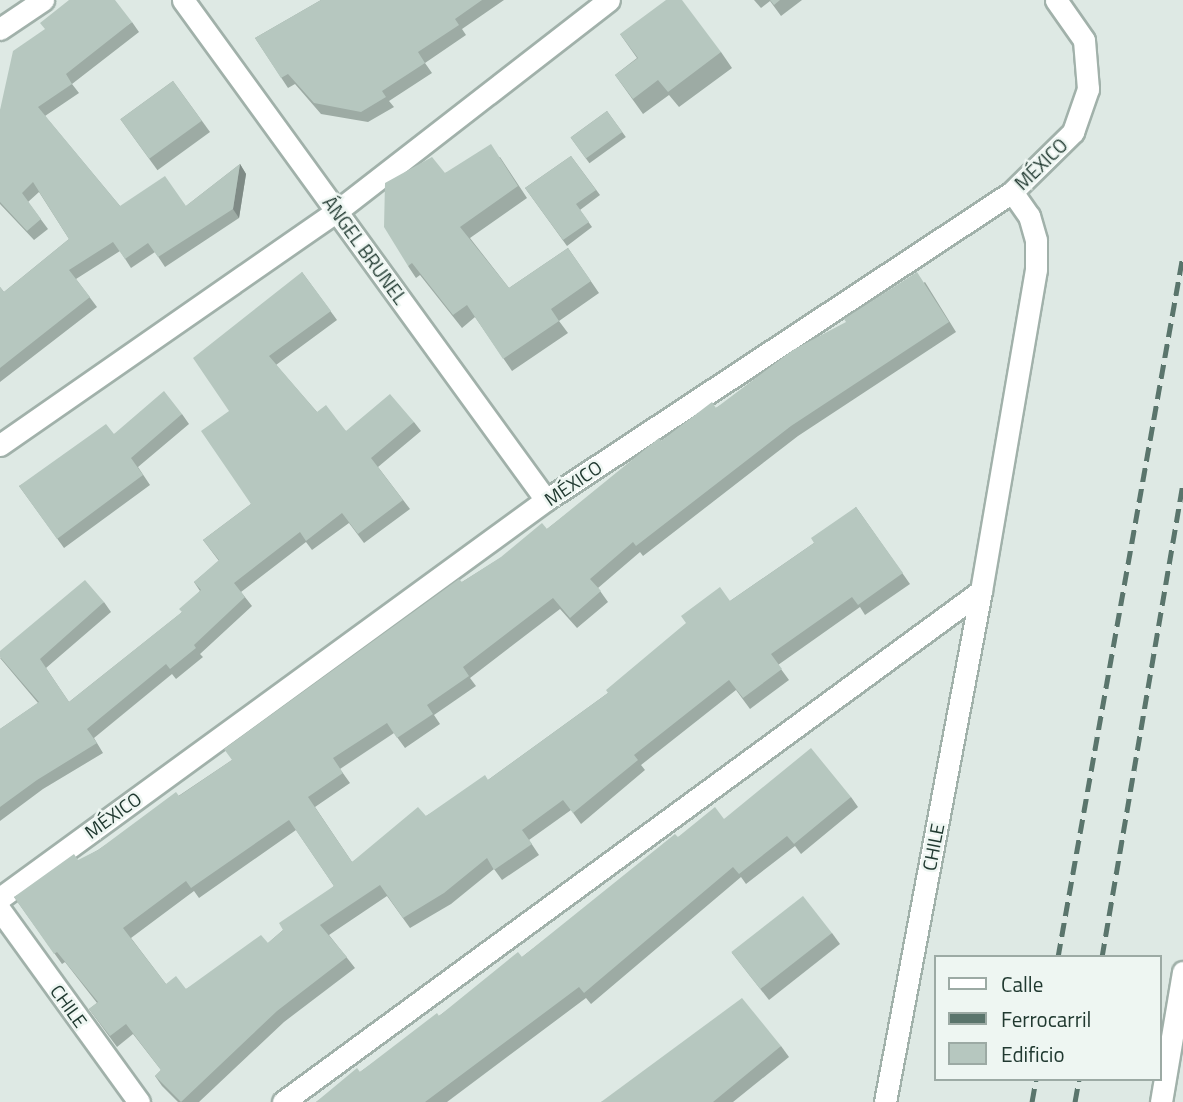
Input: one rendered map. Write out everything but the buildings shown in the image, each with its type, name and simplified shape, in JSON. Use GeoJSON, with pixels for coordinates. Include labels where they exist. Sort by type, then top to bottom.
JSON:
{"type":"FeatureCollection","features":[{"type":"Feature","properties":{"kind":"street"},"geometry":{"type":"LineString","coordinates":[[0,29],[43,0]]}},
{"type":"Feature","properties":{"kind":"street","name":"ÁNGEL BRUNEL"},"geometry":{"type":"LineString","coordinates":[[183,0],[547,500]]}},
{"type":"Feature","properties":{"kind":"street"},"geometry":{"type":"LineString","coordinates":[[0,445],[337,211],[609,0]]}},
{"type":"Feature","properties":{"kind":"street","name":"MÉXICO"},"geometry":{"type":"LineString","coordinates":[[0,898],[547,500],[1012,192],[1073,132],[1088,89],[1084,40],[1056,0]]}},
{"type":"Feature","properties":{"kind":"street","name":"CHILE"},"geometry":{"type":"LineString","coordinates":[[886,1095],[981,591],[1036,269],[1036,240],[1029,216],[1012,192]]}},
{"type":"Feature","properties":{"kind":"street"},"geometry":{"type":"LineString","coordinates":[[282,1102],[981,591]]}},
{"type":"Feature","properties":{"kind":"street","name":"CHILE"},"geometry":{"type":"LineString","coordinates":[[0,910],[139,1102]]}},
{"type":"Feature","properties":{"kind":"street"},"geometry":{"type":"LineString","coordinates":[[1161,1102],[1183,972]]}},
{"type":"Feature","properties":{"kind":"street"},"geometry":{"type":"LineString","coordinates":[[1169,1055],[1183,1073]]}},
{"type":"Feature","properties":{"kind":"street"},"geometry":{"type":"LineString","coordinates":[[868,1102],[886,1095]]}},
{"type":"Feature","properties":{"kind":"railway"},"geometry":{"type":"LineString","coordinates":[[1058,955],[1183,255]]}},
{"type":"Feature","properties":{"kind":"railway"},"geometry":{"type":"LineString","coordinates":[[1102,955],[1183,482]]}},
{"type":"Feature","properties":{"kind":"railway"},"geometry":{"type":"LineString","coordinates":[[1032,1102],[1036,1081]]}},
{"type":"Feature","properties":{"kind":"railway"},"geometry":{"type":"LineString","coordinates":[[1075,1102],[1079,1081]]}}]}
